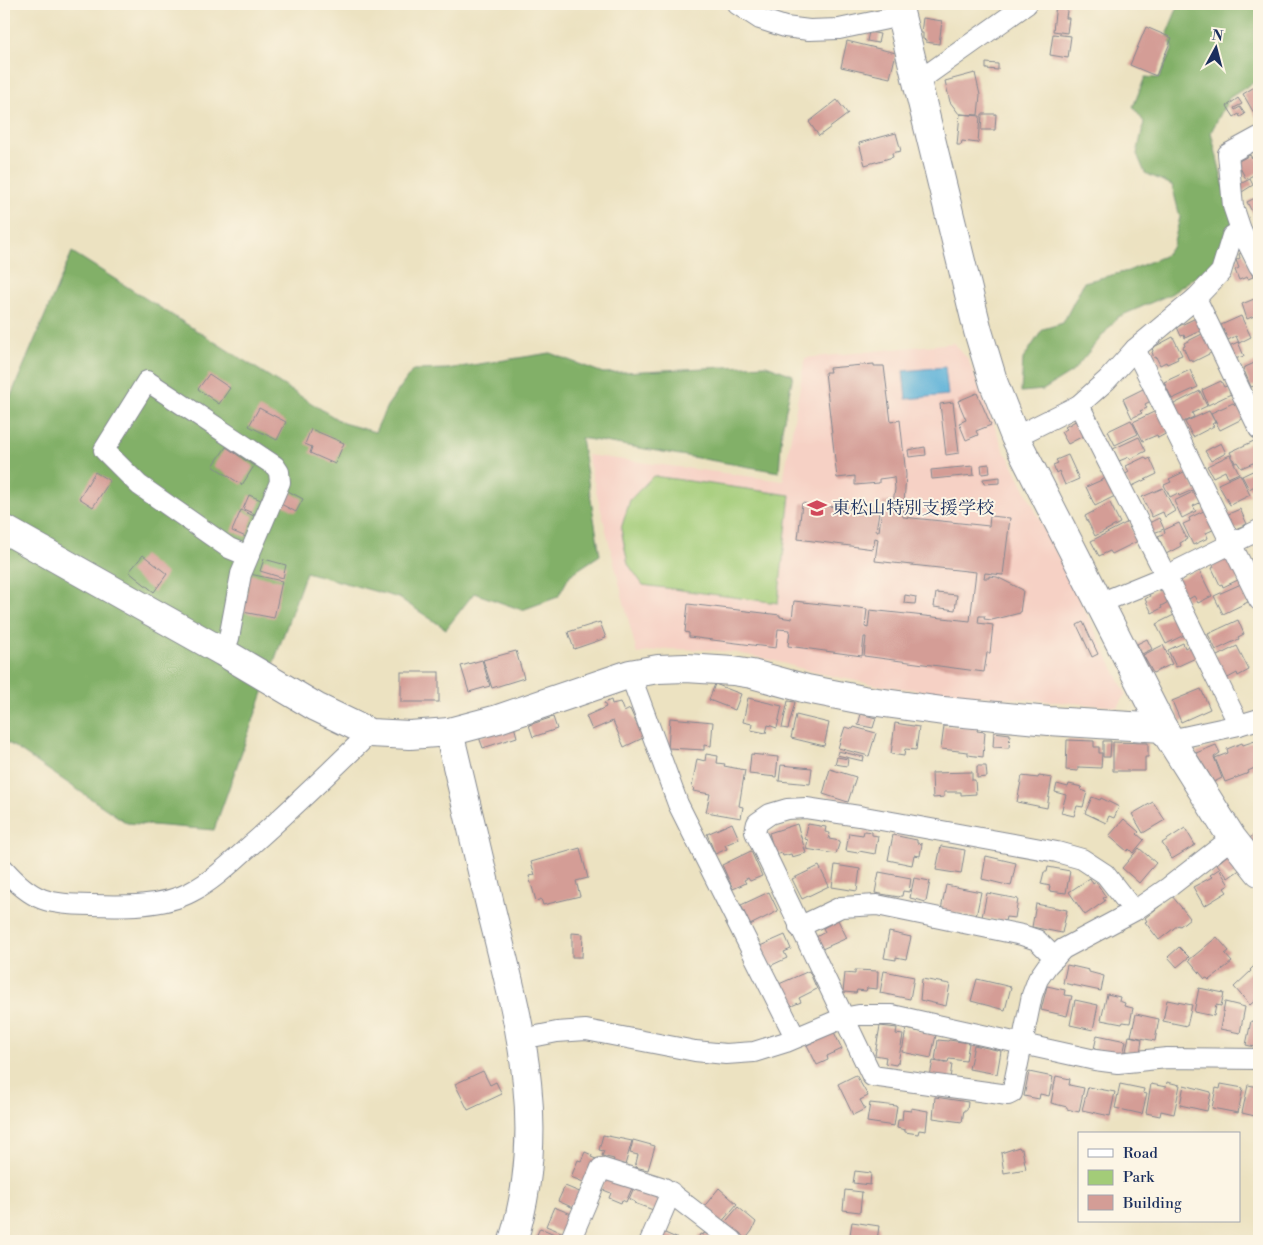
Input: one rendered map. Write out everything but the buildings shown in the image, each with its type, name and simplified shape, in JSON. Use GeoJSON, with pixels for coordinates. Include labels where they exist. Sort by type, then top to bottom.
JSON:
{"type":"FeatureCollection","features":[{"type":"Feature","properties":{"kind":"street"},"geometry":{"type":"LineString","coordinates":[[737,4],[760,19],[785,27],[809,30],[839,29],[900,10],[978,331],[994,384],[1015,436],[1167,734],[1232,838],[1259,872]]}},
{"type":"Feature","properties":{"kind":"street"},"geometry":{"type":"LineString","coordinates":[[916,82],[1027,4]]}},
{"type":"Feature","properties":{"kind":"street"},"geometry":{"type":"LineString","coordinates":[[1259,137],[1228,154],[1233,206],[1259,266]]}},
{"type":"Feature","properties":{"kind":"street"},"geometry":{"type":"LineString","coordinates":[[1015,436],[1079,405],[1107,380],[1135,349],[1196,298],[1221,272],[1232,236],[1242,230]]}},
{"type":"Feature","properties":{"kind":"street"},"geometry":{"type":"LineString","coordinates":[[1196,298],[1259,429]]}},
{"type":"Feature","properties":{"kind":"street"},"geometry":{"type":"LineString","coordinates":[[1135,349],[1259,600]]}},
{"type":"Feature","properties":{"kind":"street"},"geometry":{"type":"LineString","coordinates":[[223,652],[229,638],[241,574],[280,482],[279,472],[275,466],[147,381],[104,450],[139,485],[229,548],[248,556]]}},
{"type":"Feature","properties":{"kind":"street"},"geometry":{"type":"LineString","coordinates":[[1079,405],[1166,576],[1238,725]]}},
{"type":"Feature","properties":{"kind":"street"},"geometry":{"type":"LineString","coordinates":[[4,529],[223,652],[316,707],[370,733],[410,735],[449,732],[498,719],[630,674],[658,669],[686,668],[725,670],[752,674],[806,689],[863,700],[943,711],[1167,734],[1238,725],[1259,719]]}},
{"type":"Feature","properties":{"kind":"street"},"geometry":{"type":"LineString","coordinates":[[1100,603],[1166,576],[1259,530]]}},
{"type":"Feature","properties":{"kind":"street"},"geometry":{"type":"LineString","coordinates":[[630,674],[678,804],[795,1037]]}},
{"type":"Feature","properties":{"kind":"street"},"geometry":{"type":"LineString","coordinates":[[449,732],[522,1039],[528,1095],[529,1152],[521,1211],[513,1241]]}},
{"type":"Feature","properties":{"kind":"street"},"geometry":{"type":"LineString","coordinates":[[4,869],[16,882],[40,900],[63,904],[122,906],[157,903],[190,893],[216,877],[370,733]]}},
{"type":"Feature","properties":{"kind":"street"},"geometry":{"type":"LineString","coordinates":[[1134,911],[1105,874],[1082,859],[1057,852],[806,808],[787,809],[770,814],[757,823],[754,832],[872,1076],[875,1078],[1008,1095],[1012,1093],[1032,995],[1038,979],[1055,958],[1063,949],[1134,911],[1169,887],[1232,838]]}},
{"type":"Feature","properties":{"kind":"street"},"geometry":{"type":"LineString","coordinates":[[799,927],[841,907],[877,905],[1022,935],[1037,940],[1055,958]]}},
{"type":"Feature","properties":{"kind":"street"},"geometry":{"type":"LineString","coordinates":[[522,1039],[556,1032],[586,1030],[726,1054],[754,1052],[843,1018],[859,1015],[892,1015],[1095,1060],[1118,1063],[1167,1058],[1259,1059]]}},
{"type":"Feature","properties":{"kind":"street"},"geometry":{"type":"LineString","coordinates":[[570,1241],[601,1168],[664,1188],[733,1241]]}},
{"type":"Feature","properties":{"kind":"street"},"geometry":{"type":"LineString","coordinates":[[650,1241],[671,1192]]}},
{"type":"Feature","properties":{"kind":"shaded area","name":"東松山特別支援学校"},"geometry":{"type":"Polygon","coordinates":[[[954,343],[968,359],[1005,453],[1010,459],[1126,694],[1118,707],[923,691],[875,685],[813,672],[775,661],[711,650],[664,649],[637,654],[587,455],[783,481],[805,358],[954,343]]]}},
{"type":"Feature","properties":{"kind":"green space"},"geometry":{"type":"Polygon","coordinates":[[[1179,4],[1259,4],[1259,27],[1254,32],[1259,38],[1259,79],[1229,98],[1211,132],[1234,229],[1215,263],[1171,294],[1118,317],[1072,372],[1043,390],[1021,392],[1023,359],[1043,329],[1063,323],[1084,282],[1128,271],[1164,256],[1173,246],[1180,217],[1172,185],[1145,173],[1137,154],[1144,122],[1133,107],[1145,77],[1159,78],[1173,48],[1167,33],[1179,4]]]}},
{"type":"Feature","properties":{"kind":"green space"},"geometry":{"type":"Polygon","coordinates":[[[72,252],[343,423],[375,432],[387,406],[413,370],[447,369],[550,353],[603,373],[766,365],[793,375],[782,429],[779,472],[581,438],[600,555],[570,575],[558,597],[522,610],[474,593],[446,629],[399,598],[306,572],[214,830],[127,823],[4,740],[4,412],[72,252]]]}},
{"type":"Feature","properties":{"kind":"green space"},"geometry":{"type":"Polygon","coordinates":[[[653,476],[790,495],[778,603],[643,585],[628,564],[621,529],[630,500],[653,476]]]}},
{"type":"Feature","properties":{"kind":"water"},"geometry":{"type":"Polygon","coordinates":[[[945,367],[948,395],[906,399],[903,371],[945,367]]]}},
{"type":"Feature","properties":{"kind":"place","name":"東松山特別支援学校"},"geometry":{"type":"Point","coordinates":[817,508]}}]}
